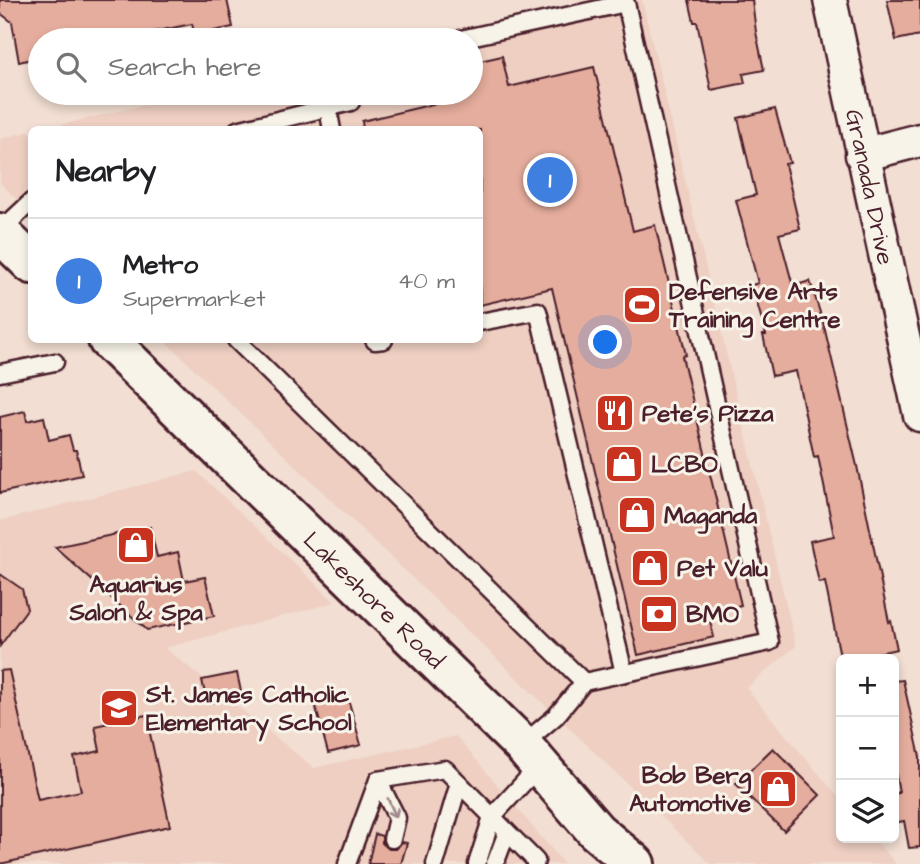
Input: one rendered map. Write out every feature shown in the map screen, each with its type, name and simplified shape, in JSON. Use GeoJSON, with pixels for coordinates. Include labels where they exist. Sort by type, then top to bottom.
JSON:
{"type":"FeatureCollection","features":[{"type":"Feature","properties":{"kind":"main road"},"geometry":{"type":"LineString","coordinates":[[0,232],[28,260]]}},
{"type":"Feature","properties":{"kind":"main road","name":"Lakeshore Road"},"geometry":{"type":"LineString","coordinates":[[111,343],[531,755],[599,847],[635,864]]}},
{"type":"Feature","properties":{"kind":"street","name":"Granada Drive"},"geometry":{"type":"LineString","coordinates":[[830,0],[920,415]]}},
{"type":"Feature","properties":{"kind":"street"},"geometry":{"type":"LineString","coordinates":[[862,155],[920,141]]}},
{"type":"Feature","properties":{"kind":"lane"},"geometry":{"type":"LineString","coordinates":[[477,864],[492,817],[556,716],[584,682],[770,642],[626,3],[483,34]]}},
{"type":"Feature","properties":{"kind":"lane"},"geometry":{"type":"LineString","coordinates":[[254,126],[340,105]]}},
{"type":"Feature","properties":{"kind":"lane"},"geometry":{"type":"LineString","coordinates":[[328,108],[331,126]]}},
{"type":"Feature","properties":{"kind":"lane"},"geometry":{"type":"LineString","coordinates":[[0,232],[28,205]]}},
{"type":"Feature","properties":{"kind":"lane"},"geometry":{"type":"LineString","coordinates":[[483,321],[538,311],[624,673]]}},
{"type":"Feature","properties":{"kind":"lane"},"geometry":{"type":"LineString","coordinates":[[239,343],[584,682]]}},
{"type":"Feature","properties":{"kind":"lane"},"geometry":{"type":"LineString","coordinates":[[0,373],[55,362]]}},
{"type":"Feature","properties":{"kind":"lane"},"geometry":{"type":"LineString","coordinates":[[378,780],[445,769],[536,861],[535,864]]}},
{"type":"Feature","properties":{"kind":"lane"},"geometry":{"type":"LineString","coordinates":[[378,780],[397,818],[392,839]]}},
{"type":"Feature","properties":{"kind":"lane"},"geometry":{"type":"LineString","coordinates":[[347,864],[378,780]]}},
{"type":"Feature","properties":{"kind":"lane"},"geometry":{"type":"LineString","coordinates":[[435,864],[459,783]]}},
{"type":"Feature","properties":{"kind":"lane"},"geometry":{"type":"LineString","coordinates":[[495,864],[507,832]]}},
{"type":"Feature","properties":{"kind":"shaded area"},"geometry":{"type":"Polygon","coordinates":[[[590,0],[642,0],[796,646],[746,688],[836,794],[836,843],[878,843],[896,864],[711,864],[167,343],[483,343],[483,126],[56,126],[144,105],[483,105],[483,28],[470,28],[590,0]]]}},
{"type":"Feature","properties":{"kind":"shaded area"},"geometry":{"type":"Polygon","coordinates":[[[28,132],[28,210],[0,183],[0,139],[28,132]]]}},
{"type":"Feature","properties":{"kind":"shaded area"},"geometry":{"type":"Polygon","coordinates":[[[196,471],[335,602],[165,648],[314,768],[456,736],[564,864],[0,864],[0,521],[196,471]]]}},
{"type":"Feature","properties":{"kind":"building"},"geometry":{"type":"Polygon","coordinates":[[[0,0],[227,0],[233,27],[193,28],[192,24],[172,28],[28,28],[28,60],[19,62],[12,22],[0,13],[0,0]]]}},
{"type":"Feature","properties":{"kind":"building"},"geometry":{"type":"Polygon","coordinates":[[[689,0],[752,0],[764,70],[743,74],[745,83],[711,90],[697,22],[694,22],[689,0]]]}},
{"type":"Feature","properties":{"kind":"building"},"geometry":{"type":"Polygon","coordinates":[[[887,0],[920,0],[920,35],[896,40],[887,0]]]}},
{"type":"Feature","properties":{"kind":"building"},"geometry":{"type":"Polygon","coordinates":[[[502,56],[509,87],[594,67],[633,231],[655,225],[686,355],[682,356],[741,605],[708,613],[714,637],[638,655],[552,288],[483,304],[483,126],[363,126],[362,121],[429,105],[483,105],[483,60],[502,56]]]}},
{"type":"Feature","properties":{"kind":"building"},"geometry":{"type":"Polygon","coordinates":[[[775,109],[790,163],[785,164],[800,229],[779,234],[793,286],[810,281],[823,322],[897,649],[874,654],[840,654],[825,582],[819,583],[810,541],[834,536],[818,456],[814,457],[796,371],[772,376],[763,335],[766,335],[752,285],[758,283],[736,200],[756,195],[738,118],[775,109]]]}},
{"type":"Feature","properties":{"kind":"building"},"geometry":{"type":"Polygon","coordinates":[[[25,411],[27,421],[44,417],[49,440],[69,435],[82,475],[0,493],[0,417],[25,411]]]}},
{"type":"Feature","properties":{"kind":"building"},"geometry":{"type":"Polygon","coordinates":[[[150,527],[157,557],[178,552],[184,581],[205,577],[214,616],[147,630],[55,547],[150,527]]]}},
{"type":"Feature","properties":{"kind":"building"},"geometry":{"type":"Polygon","coordinates":[[[0,574],[22,589],[27,609],[0,646],[0,574]]]}},
{"type":"Feature","properties":{"kind":"building"},"geometry":{"type":"Polygon","coordinates":[[[9,670],[38,800],[81,791],[74,757],[100,751],[95,726],[146,715],[170,826],[0,864],[0,671],[9,670]]]}},
{"type":"Feature","properties":{"kind":"building"},"geometry":{"type":"Polygon","coordinates":[[[237,673],[242,696],[207,703],[202,680],[237,673]]]}},
{"type":"Feature","properties":{"kind":"building"},"geometry":{"type":"Polygon","coordinates":[[[899,680],[903,680],[920,757],[920,847],[909,848],[904,821],[899,822],[899,680]]]}},
{"type":"Feature","properties":{"kind":"building"},"geometry":{"type":"Polygon","coordinates":[[[347,695],[361,745],[328,753],[315,704],[347,695]]]}},
{"type":"Feature","properties":{"kind":"building","name":"Bob Berg Automotive"},"geometry":{"type":"Polygon","coordinates":[[[773,748],[820,795],[784,831],[736,784],[773,748]]]}},
{"type":"Feature","properties":{"kind":"building"},"geometry":{"type":"Polygon","coordinates":[[[375,834],[382,836],[382,843],[389,849],[396,849],[402,842],[407,843],[401,864],[368,864],[375,834]]]}},
{"type":"Feature","properties":{"kind":"place","name":"Metro"},"geometry":{"type":"Point","coordinates":[550,180]}},
{"type":"Feature","properties":{"kind":"place","name":"Defensive Arts Training Centre"},"geometry":{"type":"Point","coordinates":[642,305]}},
{"type":"Feature","properties":{"kind":"place","name":"Pete's Pizza"},"geometry":{"type":"Point","coordinates":[615,413]}},
{"type":"Feature","properties":{"kind":"place","name":"LCBO"},"geometry":{"type":"Point","coordinates":[624,464]}},
{"type":"Feature","properties":{"kind":"place","name":"Maganda"},"geometry":{"type":"Point","coordinates":[637,515]}},
{"type":"Feature","properties":{"kind":"place","name":"Aquarius Salon & Spa"},"geometry":{"type":"Point","coordinates":[136,545]}},
{"type":"Feature","properties":{"kind":"place","name":"Pet Valu"},"geometry":{"type":"Point","coordinates":[650,568]}},
{"type":"Feature","properties":{"kind":"place","name":"BMO"},"geometry":{"type":"Point","coordinates":[659,614]}},
{"type":"Feature","properties":{"kind":"place","name":"St. James Catholic Elementary School"},"geometry":{"type":"Point","coordinates":[119,708]}},
{"type":"Feature","properties":{"kind":"place","name":"Bob Berg Automotive"},"geometry":{"type":"Point","coordinates":[778,789]}}]}
